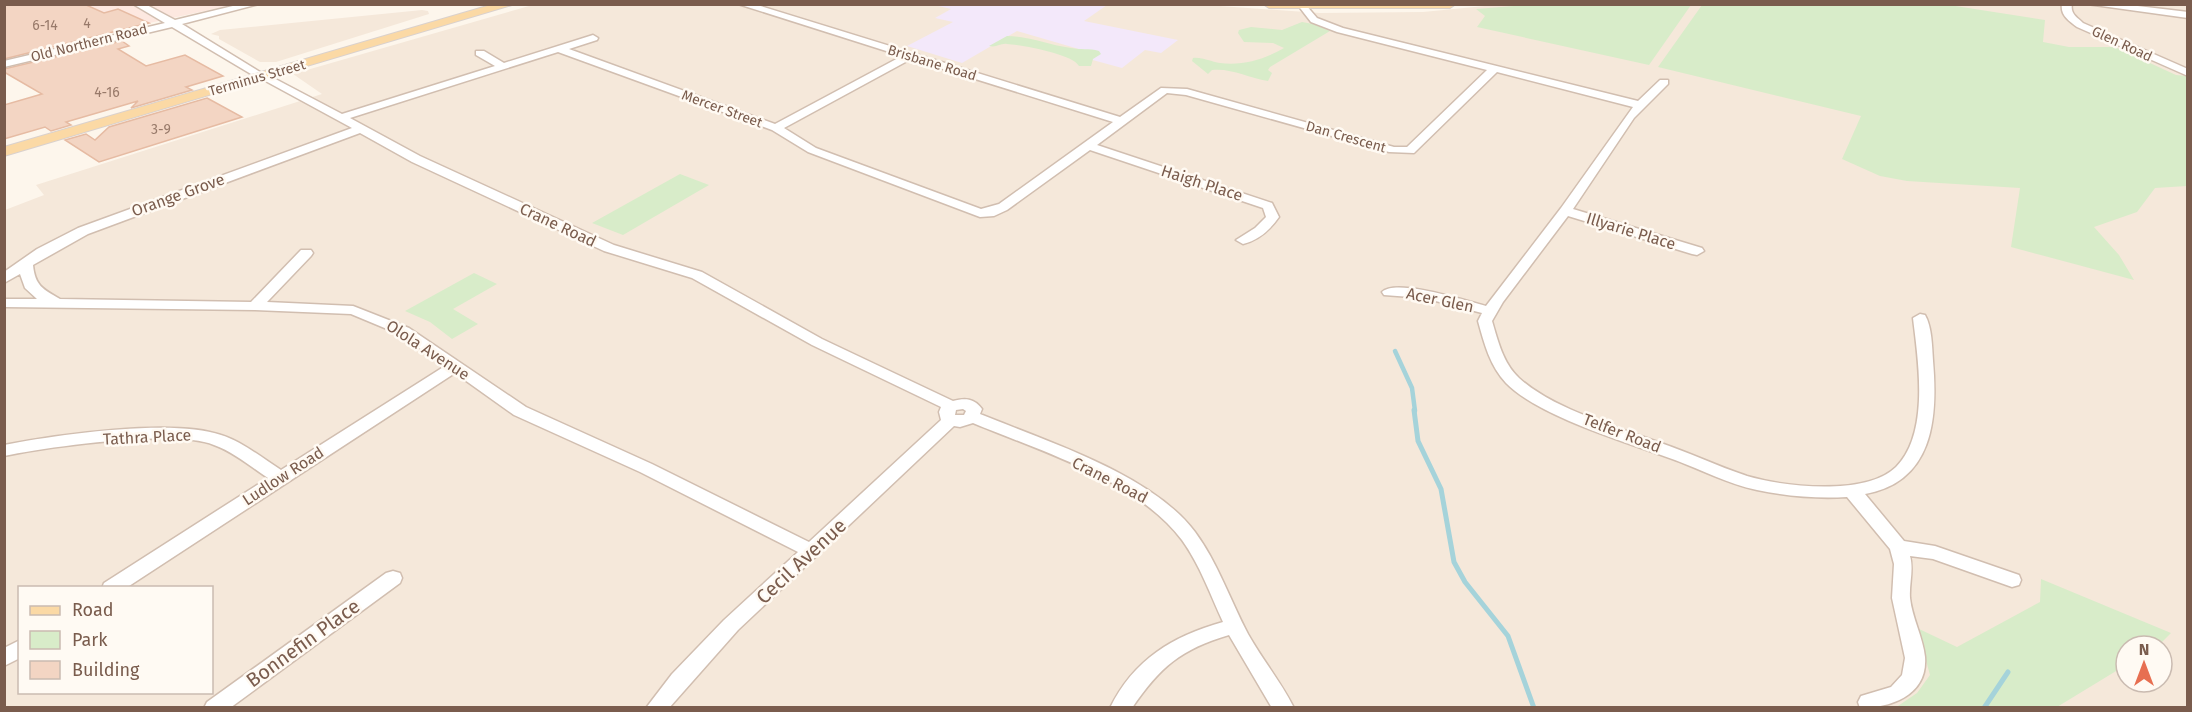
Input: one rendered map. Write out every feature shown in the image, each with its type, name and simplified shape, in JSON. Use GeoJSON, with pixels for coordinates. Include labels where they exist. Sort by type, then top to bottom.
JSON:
{"type":"FeatureCollection","features":[{"type":"Feature","properties":{"kind":"main road","name":"Terminus Street"},"geometry":{"type":"LineString","coordinates":[[457,15],[509,4]]}},
{"type":"Feature","properties":{"kind":"main road"},"geometry":{"type":"LineString","coordinates":[[1269,4],[1301,6],[1450,4]]}},
{"type":"Feature","properties":{"kind":"main road","name":"Terminus Street"},"geometry":{"type":"LineString","coordinates":[[4,152],[485,5]]}},
{"type":"Feature","properties":{"kind":"main road","name":"Terminus Street"},"geometry":{"type":"LineString","coordinates":[[4,144],[259,74]]}},
{"type":"Feature","properties":{"kind":"street","name":"Crane Road"},"geometry":{"type":"LineString","coordinates":[[137,4],[259,74],[435,168],[591,241],[705,279],[951,413],[963,422],[973,417],[1102,474],[1156,504],[1180,525],[1197,550],[1234,626],[1284,708]]}},
{"type":"Feature","properties":{"kind":"street","name":"Old Northern Road"},"geometry":{"type":"LineString","coordinates":[[4,64],[255,4]]}},
{"type":"Feature","properties":{"kind":"street","name":"Brisbane Road"},"geometry":{"type":"LineString","coordinates":[[742,4],[1122,121]]}},
{"type":"Feature","properties":{"kind":"street","name":"Glen Road"},"geometry":{"type":"LineString","coordinates":[[2067,4],[2066,10],[2070,17],[2080,25],[2187,73]]}},
{"type":"Feature","properties":{"kind":"street"},"geometry":{"type":"LineString","coordinates":[[2091,4],[2187,15]]}},
{"type":"Feature","properties":{"kind":"street"},"geometry":{"type":"LineString","coordinates":[[1301,6],[1306,15],[1332,28],[1640,105]]}},
{"type":"Feature","properties":{"kind":"street"},"geometry":{"type":"LineString","coordinates":[[340,118],[501,65],[593,38]]}},
{"type":"Feature","properties":{"kind":"street","name":"Mercer Street"},"geometry":{"type":"LineString","coordinates":[[559,49],[776,128],[910,56]]}},
{"type":"Feature","properties":{"kind":"street"},"geometry":{"type":"LineString","coordinates":[[480,53],[501,65]]}},
{"type":"Feature","properties":{"kind":"street","name":"Dan Crescent"},"geometry":{"type":"LineString","coordinates":[[1122,121],[1157,94],[1171,90],[1393,150],[1410,151],[1494,69]]}},
{"type":"Feature","properties":{"kind":"street"},"geometry":{"type":"LineString","coordinates":[[1491,311],[1565,211],[1630,116],[1664,82]]}},
{"type":"Feature","properties":{"kind":"street"},"geometry":{"type":"LineString","coordinates":[[776,128],[812,150],[980,213],[1004,207],[1122,121]]}},
{"type":"Feature","properties":{"kind":"street","name":"Orange Grove"},"geometry":{"type":"LineString","coordinates":[[4,279],[26,263],[83,231],[361,129]]}},
{"type":"Feature","properties":{"kind":"street","name":"Haigh Place"},"geometry":{"type":"LineString","coordinates":[[1088,145],[1268,206],[1273,217],[1269,224],[1243,240]]}},
{"type":"Feature","properties":{"kind":"street","name":"Illyarie Place"},"geometry":{"type":"LineString","coordinates":[[1565,211],[1697,251]]}},
{"type":"Feature","properties":{"kind":"street"},"geometry":{"type":"LineString","coordinates":[[255,306],[306,253]]}},
{"type":"Feature","properties":{"kind":"street"},"geometry":{"type":"LineString","coordinates":[[26,263],[29,286],[36,294],[61,304]]}},
{"type":"Feature","properties":{"kind":"street","name":"Acer Glen"},"geometry":{"type":"LineString","coordinates":[[1389,292],[1424,294],[1491,311]]}},
{"type":"Feature","properties":{"kind":"street","name":"Olola Avenue"},"geometry":{"type":"LineString","coordinates":[[4,303],[255,306],[353,310],[404,331],[520,411],[646,468],[812,551]]}},
{"type":"Feature","properties":{"kind":"street","name":"Telfer Road"},"geometry":{"type":"LineString","coordinates":[[1491,311],[1485,321],[1493,352],[1516,384],[1560,408],[1754,483],[1811,492],[1851,490],[1880,484],[1902,472],[1915,452],[1928,393],[1920,318]]}},
{"type":"Feature","properties":{"kind":"street","name":"Ludlow Road"},"geometry":{"type":"LineString","coordinates":[[114,586],[279,477],[455,366]]}},
{"type":"Feature","properties":{"kind":"street","name":"Cecil Avenue"},"geometry":{"type":"LineString","coordinates":[[656,708],[710,645],[812,551],[951,413]]}},
{"type":"Feature","properties":{"kind":"street","name":"Tathra Place"},"geometry":{"type":"LineString","coordinates":[[4,452],[160,434],[198,434],[217,440],[279,477]]}},
{"type":"Feature","properties":{"kind":"street"},"geometry":{"type":"LineString","coordinates":[[1851,490],[1899,548],[1903,564],[1901,598],[1915,658],[1912,678],[1898,693],[1868,702]]}},
{"type":"Feature","properties":{"kind":"street"},"geometry":{"type":"LineString","coordinates":[[1899,548],[1935,553],[2012,580]]}},
{"type":"Feature","properties":{"kind":"street","name":"Bonnefin Place"},"geometry":{"type":"LineString","coordinates":[[214,708],[393,578]]}},
{"type":"Feature","properties":{"kind":"street"},"geometry":{"type":"LineString","coordinates":[[1120,708],[1144,673],[1162,654],[1182,642],[1234,626]]}},
{"type":"Feature","properties":{"kind":"street"},"geometry":{"type":"LineString","coordinates":[[4,658],[18,649]]}},
{"type":"Feature","properties":{"kind":"shaded area"},"geometry":{"type":"Polygon","coordinates":[[[536,4],[1192,4],[1320,13],[1423,12],[1505,4],[2187,5],[2187,707],[5,708],[5,210],[44,195],[36,185],[322,94],[293,74],[536,4]]]}},
{"type":"Feature","properties":{"kind":"shaded area"},"geometry":{"type":"Polygon","coordinates":[[[930,4],[1107,5],[1084,21],[1178,40],[1161,53],[1145,50],[1122,68],[1089,59],[1096,54],[1017,31],[962,63],[907,46],[953,22],[935,18],[951,9],[930,4]]]}},
{"type":"Feature","properties":{"kind":"shaded area"},"geometry":{"type":"Polygon","coordinates":[[[5,5],[232,5],[145,24],[5,5]]]}},
{"type":"Feature","properties":{"kind":"shaded area"},"geometry":{"type":"Polygon","coordinates":[[[428,11],[429,14],[276,62],[260,62],[219,39],[219,36],[211,34],[220,30],[428,11]]]}},
{"type":"Feature","properties":{"kind":"green space"},"geometry":{"type":"Polygon","coordinates":[[[1526,5],[1691,5],[1649,65],[1477,27],[1485,16],[1476,9],[1526,5]]]}},
{"type":"Feature","properties":{"kind":"green space"},"geometry":{"type":"Polygon","coordinates":[[[1702,5],[1949,5],[2045,20],[2043,42],[2069,47],[2115,47],[2176,75],[2187,76],[2187,186],[2155,188],[2137,212],[2094,227],[2119,255],[2134,280],[2011,247],[2020,188],[1907,181],[1880,176],[1842,159],[1861,116],[1658,67],[1702,5]]]}},
{"type":"Feature","properties":{"kind":"green space"},"geometry":{"type":"Polygon","coordinates":[[[1302,22],[1330,31],[1270,67],[1268,70],[1272,73],[1268,81],[1226,70],[1212,70],[1208,74],[1192,61],[1193,58],[1197,58],[1220,63],[1237,63],[1261,58],[1284,48],[1273,43],[1244,42],[1238,33],[1239,30],[1251,27],[1282,30],[1302,22]]]}},
{"type":"Feature","properties":{"kind":"green space"},"geometry":{"type":"Polygon","coordinates":[[[1007,36],[1095,50],[1101,54],[1093,59],[1091,66],[1079,66],[1058,54],[1035,48],[1007,44],[989,46],[1007,36]]]}},
{"type":"Feature","properties":{"kind":"green space"},"geometry":{"type":"Polygon","coordinates":[[[680,174],[709,185],[623,235],[592,223],[680,174]]]}},
{"type":"Feature","properties":{"kind":"green space"},"geometry":{"type":"Polygon","coordinates":[[[474,273],[497,284],[453,309],[478,324],[452,339],[430,322],[405,311],[474,273]]]}},
{"type":"Feature","properties":{"kind":"green space"},"geometry":{"type":"Polygon","coordinates":[[[2041,579],[2171,633],[2114,634],[2114,672],[2057,707],[1895,708],[1917,693],[1930,675],[1917,628],[1957,647],[2040,602],[2041,579]]]}},
{"type":"Feature","properties":{"kind":"building"},"geometry":{"type":"Polygon","coordinates":[[[4,4],[84,4],[104,13],[118,9],[149,23],[4,59],[4,4]]]}},
{"type":"Feature","properties":{"kind":"building"},"geometry":{"type":"Polygon","coordinates":[[[122,41],[129,46],[118,49],[146,66],[185,55],[223,76],[186,87],[192,90],[131,108],[138,101],[66,122],[71,125],[51,131],[45,127],[4,139],[4,105],[42,94],[4,72],[4,69],[122,41]]]}},
{"type":"Feature","properties":{"kind":"building"},"geometry":{"type":"Polygon","coordinates":[[[207,98],[242,117],[99,162],[65,140],[86,134],[95,140],[109,127],[207,98]]]}},
{"type":"Feature","properties":{"kind":"waterway"},"geometry":{"type":"LineString","coordinates":[[1395,351],[1412,388],[1415,411]]}},
{"type":"Feature","properties":{"kind":"waterway"},"geometry":{"type":"LineString","coordinates":[[1414,410],[1418,441],[1441,489],[1454,562],[1465,582],[1508,636],[1534,708]]}},
{"type":"Feature","properties":{"kind":"waterway"},"geometry":{"type":"LineString","coordinates":[[1984,708],[2008,672]]}}]}
